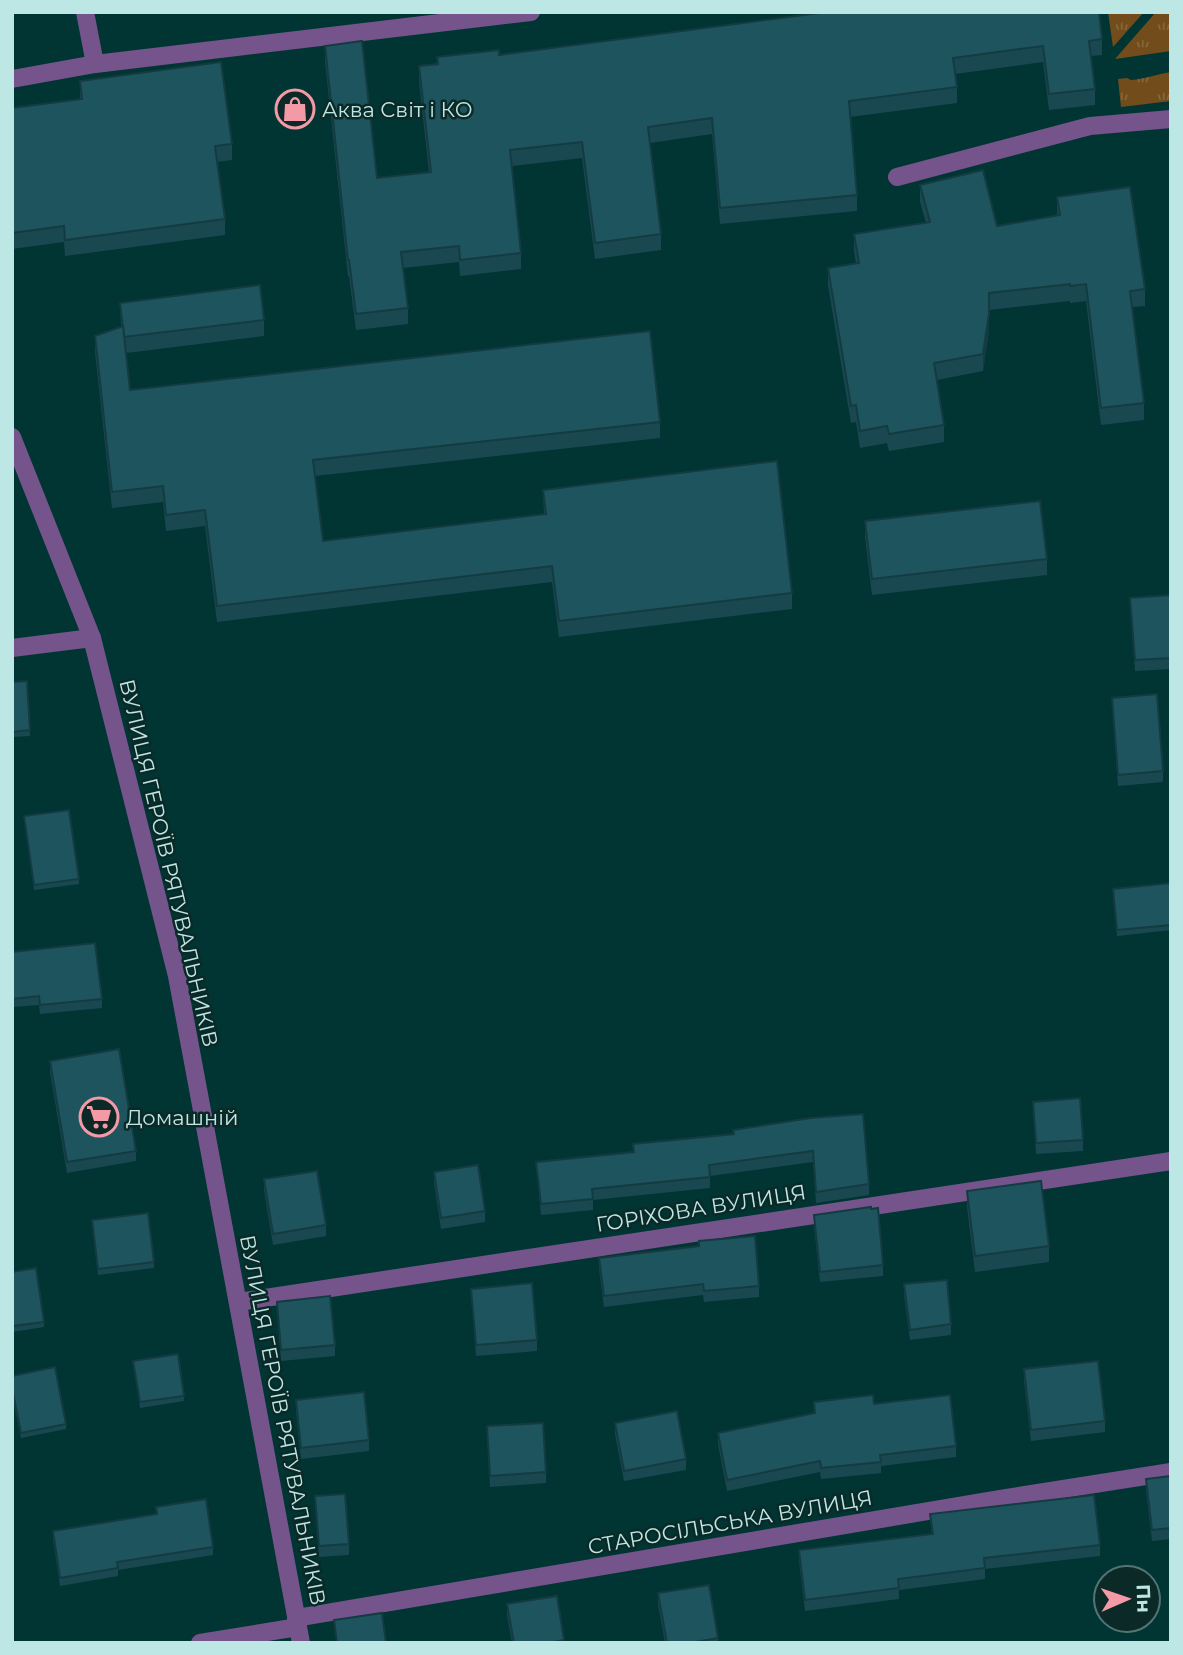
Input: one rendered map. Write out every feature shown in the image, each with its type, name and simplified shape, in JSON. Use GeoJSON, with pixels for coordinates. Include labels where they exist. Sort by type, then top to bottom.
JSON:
{"type":"FeatureCollection","features":[{"type":"Feature","properties":{"kind":"street"},"geometry":{"type":"LineString","coordinates":[[85,12],[95,64]]}},
{"type":"Feature","properties":{"kind":"street"},"geometry":{"type":"LineString","coordinates":[[12,79],[95,64],[418,19],[531,12]]}},
{"type":"Feature","properties":{"kind":"street"},"geometry":{"type":"LineString","coordinates":[[897,177],[1090,126],[1171,119]]}},
{"type":"Feature","properties":{"kind":"street","name":"ВУЛИЦЯ ГЕРОЇВ РЯТУВАЛЬНИКІВ"},"geometry":{"type":"LineString","coordinates":[[12,437],[92,638],[177,976],[299,1629]]}},
{"type":"Feature","properties":{"kind":"street"},"geometry":{"type":"LineString","coordinates":[[12,648],[92,638]]}},
{"type":"Feature","properties":{"kind":"street","name":"ГОРІХОВА ВУЛИЦЯ"},"geometry":{"type":"LineString","coordinates":[[237,1302],[1171,1161]]}},
{"type":"Feature","properties":{"kind":"street","name":"СТАРОСІЛЬСЬКА ВУЛИЦЯ"},"geometry":{"type":"LineString","coordinates":[[200,1643],[299,1629],[999,1499],[1171,1472]]}},
{"type":"Feature","properties":{"kind":"green space"},"geometry":{"type":"Polygon","coordinates":[[[1108,12],[1144,12],[1113,47],[1108,12]]]}},
{"type":"Feature","properties":{"kind":"green space"},"geometry":{"type":"Polygon","coordinates":[[[1156,12],[1171,12],[1171,51],[1115,59],[1156,12]]]}},
{"type":"Feature","properties":{"kind":"green space"},"geometry":{"type":"Polygon","coordinates":[[[1171,72],[1171,101],[1121,107],[1118,79],[1131,80],[1171,72]]]}},
{"type":"Feature","properties":{"kind":"building"},"geometry":{"type":"Polygon","coordinates":[[[827,12],[1099,12],[1102,39],[1089,41],[1095,89],[1049,94],[1043,46],[953,58],[957,87],[849,101],[857,195],[720,208],[712,118],[648,127],[661,234],[595,243],[582,142],[510,150],[521,253],[460,260],[459,246],[401,252],[408,308],[356,314],[325,46],[362,41],[377,178],[431,172],[419,66],[438,64],[437,57],[499,50],[499,55],[827,12]]]}},
{"type":"Feature","properties":{"kind":"building"},"geometry":{"type":"Polygon","coordinates":[[[221,62],[232,144],[215,146],[225,219],[65,240],[64,226],[12,233],[12,108],[82,99],[80,81],[221,62]]]}},
{"type":"Feature","properties":{"kind":"building"},"geometry":{"type":"Polygon","coordinates":[[[983,170],[997,226],[1060,215],[1057,197],[1130,187],[1145,289],[1130,291],[1144,403],[1101,408],[1086,284],[1070,284],[989,293],[983,354],[934,363],[944,425],[889,434],[887,426],[860,431],[856,405],[851,406],[828,268],[859,263],[854,234],[930,222],[920,185],[983,170]]]}},
{"type":"Feature","properties":{"kind":"building"},"geometry":{"type":"Polygon","coordinates":[[[260,285],[264,320],[124,337],[120,303],[260,285]]]}},
{"type":"Feature","properties":{"kind":"building"},"geometry":{"type":"Polygon","coordinates":[[[123,326],[130,390],[650,331],[660,422],[313,460],[323,541],[546,514],[543,490],[777,461],[792,593],[559,621],[552,566],[217,606],[205,510],[166,515],[163,486],[112,492],[95,336],[123,326]]]}},
{"type":"Feature","properties":{"kind":"building"},"geometry":{"type":"Polygon","coordinates":[[[1040,501],[1047,559],[872,579],[865,521],[1040,501]]]}},
{"type":"Feature","properties":{"kind":"building"},"geometry":{"type":"Polygon","coordinates":[[[1171,595],[1171,658],[1135,660],[1130,598],[1171,595]]]}},
{"type":"Feature","properties":{"kind":"building"},"geometry":{"type":"Polygon","coordinates":[[[27,681],[30,730],[12,732],[12,682],[27,681]]]}},
{"type":"Feature","properties":{"kind":"building"},"geometry":{"type":"Polygon","coordinates":[[[1157,694],[1163,771],[1118,775],[1112,698],[1157,694]]]}},
{"type":"Feature","properties":{"kind":"building"},"geometry":{"type":"Polygon","coordinates":[[[69,810],[79,879],[34,885],[24,816],[69,810]]]}},
{"type":"Feature","properties":{"kind":"building"},"geometry":{"type":"Polygon","coordinates":[[[1171,883],[1171,925],[1117,930],[1113,889],[1171,883]]]}},
{"type":"Feature","properties":{"kind":"building"},"geometry":{"type":"Polygon","coordinates":[[[95,943],[102,999],[40,1005],[39,996],[12,999],[12,952],[95,943]]]}},
{"type":"Feature","properties":{"kind":"building"},"geometry":{"type":"Polygon","coordinates":[[[119,1049],[136,1151],[67,1162],[50,1061],[119,1049]]]}},
{"type":"Feature","properties":{"kind":"building"},"geometry":{"type":"Polygon","coordinates":[[[1080,1098],[1083,1140],[1036,1143],[1033,1102],[1080,1098]]]}},
{"type":"Feature","properties":{"kind":"building"},"geometry":{"type":"Polygon","coordinates":[[[863,1114],[869,1184],[816,1192],[813,1151],[709,1165],[710,1177],[592,1189],[593,1199],[541,1204],[536,1162],[634,1152],[633,1144],[734,1134],[733,1130],[811,1118],[863,1114]]]}},
{"type":"Feature","properties":{"kind":"building"},"geometry":{"type":"Polygon","coordinates":[[[478,1165],[485,1211],[441,1218],[434,1172],[478,1165]]]}},
{"type":"Feature","properties":{"kind":"building"},"geometry":{"type":"Polygon","coordinates":[[[317,1171],[326,1225],[273,1234],[264,1179],[317,1171]]]}},
{"type":"Feature","properties":{"kind":"building"},"geometry":{"type":"Polygon","coordinates":[[[1041,1181],[1049,1246],[975,1256],[967,1191],[1041,1181]]]}},
{"type":"Feature","properties":{"kind":"building"},"geometry":{"type":"Polygon","coordinates":[[[878,1208],[883,1265],[820,1272],[814,1215],[878,1208]]]}},
{"type":"Feature","properties":{"kind":"building"},"geometry":{"type":"Polygon","coordinates":[[[148,1213],[154,1262],[98,1269],[92,1220],[148,1213]]]}},
{"type":"Feature","properties":{"kind":"building"},"geometry":{"type":"Polygon","coordinates":[[[755,1236],[759,1286],[704,1291],[703,1284],[604,1296],[599,1258],[699,1246],[699,1241],[755,1236]]]}},
{"type":"Feature","properties":{"kind":"building"},"geometry":{"type":"Polygon","coordinates":[[[36,1268],[44,1322],[12,1326],[12,1272],[36,1268]]]}},
{"type":"Feature","properties":{"kind":"building"},"geometry":{"type":"Polygon","coordinates":[[[947,1280],[951,1324],[910,1330],[904,1284],[947,1280]]]}},
{"type":"Feature","properties":{"kind":"building"},"geometry":{"type":"Polygon","coordinates":[[[532,1283],[537,1340],[476,1345],[471,1289],[532,1283]]]}},
{"type":"Feature","properties":{"kind":"building"},"geometry":{"type":"Polygon","coordinates":[[[330,1296],[335,1345],[281,1350],[277,1302],[330,1296]]]}},
{"type":"Feature","properties":{"kind":"building"},"geometry":{"type":"Polygon","coordinates":[[[178,1354],[184,1396],[140,1402],[133,1361],[178,1354]]]}},
{"type":"Feature","properties":{"kind":"building"},"geometry":{"type":"Polygon","coordinates":[[[1098,1361],[1105,1421],[1031,1430],[1024,1369],[1098,1361]]]}},
{"type":"Feature","properties":{"kind":"building"},"geometry":{"type":"Polygon","coordinates":[[[55,1367],[66,1424],[21,1433],[12,1376],[55,1367]]]}},
{"type":"Feature","properties":{"kind":"building"},"geometry":{"type":"Polygon","coordinates":[[[364,1392],[369,1440],[301,1448],[296,1400],[364,1392]]]}},
{"type":"Feature","properties":{"kind":"building"},"geometry":{"type":"Polygon","coordinates":[[[873,1395],[874,1404],[950,1395],[956,1446],[880,1455],[881,1462],[821,1468],[820,1461],[727,1480],[718,1433],[815,1413],[814,1402],[873,1395]]]}},
{"type":"Feature","properties":{"kind":"building"},"geometry":{"type":"Polygon","coordinates":[[[677,1411],[686,1459],[624,1471],[615,1423],[677,1411]]]}},
{"type":"Feature","properties":{"kind":"building"},"geometry":{"type":"Polygon","coordinates":[[[543,1423],[546,1472],[490,1476],[487,1426],[543,1423]]]}},
{"type":"Feature","properties":{"kind":"building"},"geometry":{"type":"Polygon","coordinates":[[[1171,1476],[1171,1528],[1152,1530],[1146,1479],[1171,1476]]]}},
{"type":"Feature","properties":{"kind":"building"},"geometry":{"type":"Polygon","coordinates":[[[345,1494],[349,1544],[319,1546],[315,1496],[345,1494]]]}},
{"type":"Feature","properties":{"kind":"building"},"geometry":{"type":"Polygon","coordinates":[[[1094,1495],[1100,1545],[984,1558],[985,1568],[898,1579],[899,1588],[805,1600],[799,1550],[933,1534],[930,1514],[1094,1495]]]}},
{"type":"Feature","properties":{"kind":"building"},"geometry":{"type":"Polygon","coordinates":[[[206,1499],[213,1547],[117,1562],[118,1568],[60,1578],[53,1531],[157,1514],[156,1507],[206,1499]]]}},
{"type":"Feature","properties":{"kind":"building"},"geometry":{"type":"Polygon","coordinates":[[[709,1585],[718,1638],[690,1643],[667,1643],[658,1593],[709,1585]]]}},
{"type":"Feature","properties":{"kind":"building"},"geometry":{"type":"Polygon","coordinates":[[[557,1596],[564,1640],[514,1643],[507,1604],[557,1596]]]}},
{"type":"Feature","properties":{"kind":"building"},"geometry":{"type":"Polygon","coordinates":[[[382,1613],[386,1643],[337,1643],[334,1620],[382,1613]]]}},
{"type":"Feature","properties":{"kind":"place","name":"Аква Світ і КО"},"geometry":{"type":"Point","coordinates":[295,109]}},
{"type":"Feature","properties":{"kind":"place","name":"Домашній"},"geometry":{"type":"Point","coordinates":[99,1117]}}]}
